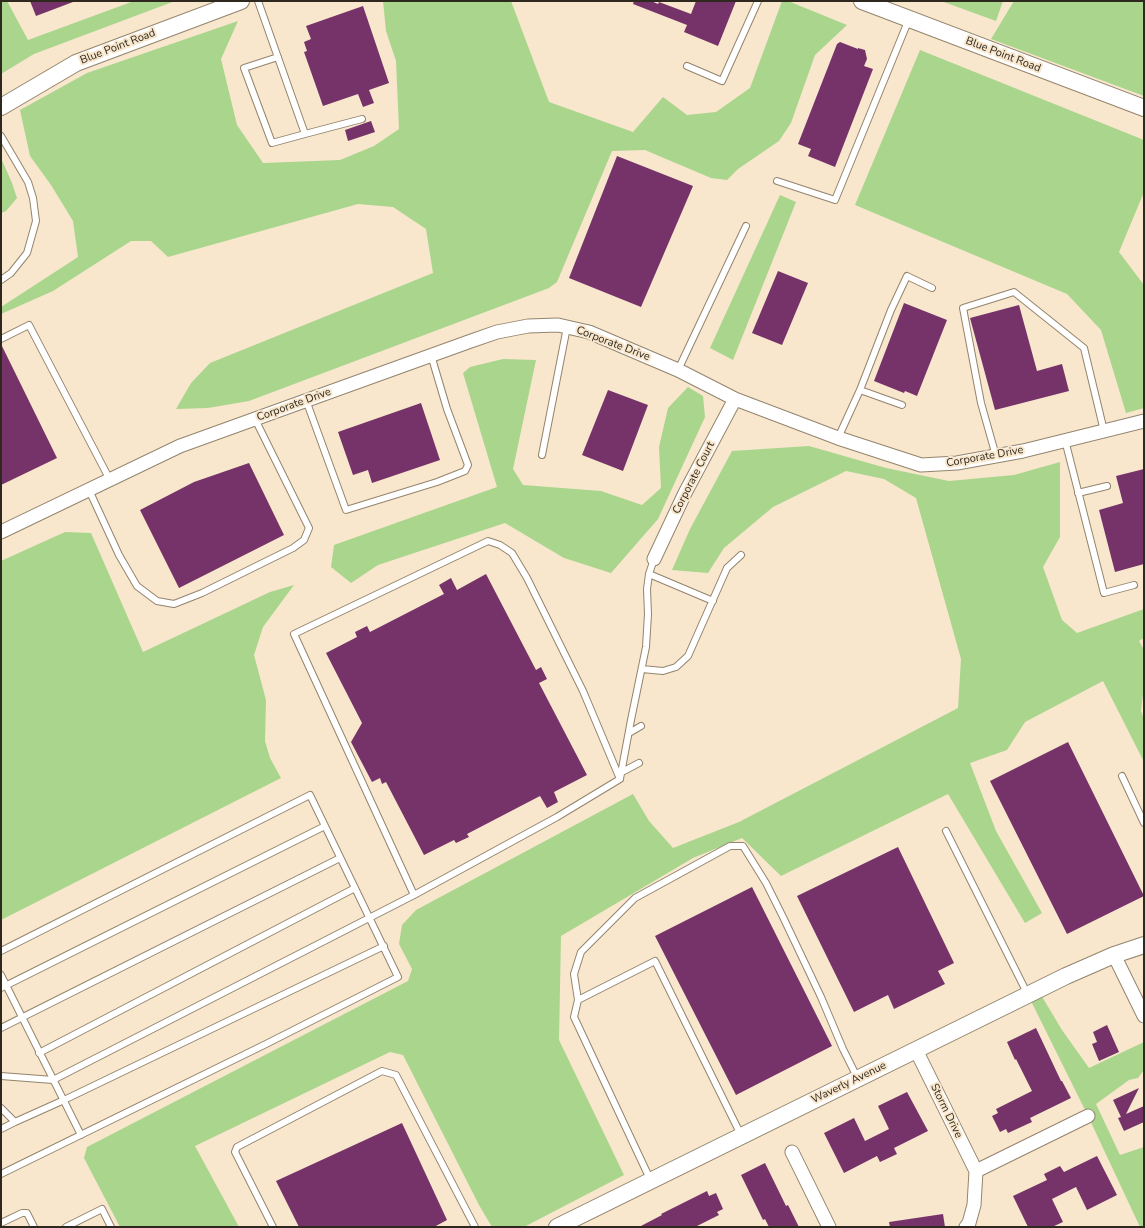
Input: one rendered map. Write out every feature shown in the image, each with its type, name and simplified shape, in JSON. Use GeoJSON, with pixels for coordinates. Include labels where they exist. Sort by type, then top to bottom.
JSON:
{"type":"FeatureCollection","features":[{"type":"Feature","properties":{"kind":"street","name":"Blue Point Road"},"geometry":{"type":"LineString","coordinates":[[862,1],[1144,108]]}},
{"type":"Feature","properties":{"kind":"street","name":"Blue Point Road"},"geometry":{"type":"LineString","coordinates":[[1,107],[76,63],[232,2]]}},
{"type":"Feature","properties":{"kind":"street","name":"Corporate Drive"},"geometry":{"type":"LineString","coordinates":[[1,532],[180,446],[430,355],[497,332],[528,326],[558,325],[589,332],[678,370],[735,398],[838,438],[921,465],[957,463],[996,456],[1144,421]]}},
{"type":"Feature","properties":{"kind":"street","name":"Corporate Court"},"geometry":{"type":"LineString","coordinates":[[654,559],[685,493],[735,398]]}},
{"type":"Feature","properties":{"kind":"street","name":"Waverly Avenue"},"geometry":{"type":"LineString","coordinates":[[557,1227],[574,1223],[651,1181],[1090,964],[1144,945]]}},
{"type":"Feature","properties":{"kind":"street"},"geometry":{"type":"LineString","coordinates":[[1114,955],[1144,1016]]}},
{"type":"Feature","properties":{"kind":"street","name":"Storm Drive"},"geometry":{"type":"LineString","coordinates":[[916,1050],[976,1171],[972,1226]]}},
{"type":"Feature","properties":{"kind":"street"},"geometry":{"type":"LineString","coordinates":[[976,1171],[1088,1116]]}},
{"type":"Feature","properties":{"kind":"street"},"geometry":{"type":"LineString","coordinates":[[792,1152],[829,1227]]}},
{"type":"Feature","properties":{"kind":"lane"},"geometry":{"type":"LineString","coordinates":[[258,1],[305,134]]}},
{"type":"Feature","properties":{"kind":"lane"},"geometry":{"type":"LineString","coordinates":[[687,66],[722,81],[758,1]]}},
{"type":"Feature","properties":{"kind":"lane"},"geometry":{"type":"LineString","coordinates":[[777,181],[835,200],[909,19]]}},
{"type":"Feature","properties":{"kind":"lane"},"geometry":{"type":"LineString","coordinates":[[278,57],[244,68],[272,143],[362,119]]}},
{"type":"Feature","properties":{"kind":"lane"},"geometry":{"type":"LineString","coordinates":[[1,136],[28,182],[33,198],[36,221],[27,253],[11,273],[1,280]]}},
{"type":"Feature","properties":{"kind":"lane"},"geometry":{"type":"LineString","coordinates":[[678,370],[746,226]]}},
{"type":"Feature","properties":{"kind":"lane"},"geometry":{"type":"LineString","coordinates":[[838,438],[860,390],[906,276],[932,288]]}},
{"type":"Feature","properties":{"kind":"lane"},"geometry":{"type":"LineString","coordinates":[[996,456],[981,403],[964,308],[1014,292],[1084,348],[1104,430]]}},
{"type":"Feature","properties":{"kind":"lane"},"geometry":{"type":"LineString","coordinates":[[1,338],[29,325],[110,480]]}},
{"type":"Feature","properties":{"kind":"lane"},"geometry":{"type":"LineString","coordinates":[[542,455],[567,327]]}},
{"type":"Feature","properties":{"kind":"lane"},"geometry":{"type":"LineString","coordinates":[[306,400],[346,510],[437,482],[465,471],[468,465],[447,409],[430,355]]}},
{"type":"Feature","properties":{"kind":"lane"},"geometry":{"type":"LineString","coordinates":[[860,390],[902,405]]}},
{"type":"Feature","properties":{"kind":"lane"},"geometry":{"type":"LineString","coordinates":[[89,490],[119,555],[137,586],[157,601],[174,604],[202,594],[293,548],[304,540],[309,528],[255,419]]}},
{"type":"Feature","properties":{"kind":"lane"},"geometry":{"type":"LineString","coordinates":[[1065,440],[1104,593],[1134,585]]}},
{"type":"Feature","properties":{"kind":"lane"},"geometry":{"type":"LineString","coordinates":[[1078,493],[1107,486]]}},
{"type":"Feature","properties":{"kind":"lane"},"geometry":{"type":"LineString","coordinates":[[414,895],[294,634],[488,541],[500,545],[512,553],[527,578],[583,691],[620,778]]}},
{"type":"Feature","properties":{"kind":"lane"},"geometry":{"type":"LineString","coordinates":[[642,669],[663,671],[676,667],[688,656],[727,568],[741,555]]}},
{"type":"Feature","properties":{"kind":"lane"},"geometry":{"type":"LineString","coordinates":[[1,1076],[53,1080],[414,895],[557,817],[620,778],[646,647],[648,614],[647,589],[649,574],[654,559]]}},
{"type":"Feature","properties":{"kind":"lane"},"geometry":{"type":"LineString","coordinates":[[649,574],[713,601]]}},
{"type":"Feature","properties":{"kind":"lane"},"geometry":{"type":"LineString","coordinates":[[628,733],[641,726]]}},
{"type":"Feature","properties":{"kind":"lane"},"geometry":{"type":"LineString","coordinates":[[622,772],[639,763]]}},
{"type":"Feature","properties":{"kind":"lane"},"geometry":{"type":"LineString","coordinates":[[1122,776],[1144,822]]}},
{"type":"Feature","properties":{"kind":"lane"},"geometry":{"type":"LineString","coordinates":[[1,951],[310,795],[398,977],[266,1044],[1,1174]]}},
{"type":"Feature","properties":{"kind":"lane"},"geometry":{"type":"LineString","coordinates":[[4,987],[325,826]]}},
{"type":"Feature","properties":{"kind":"lane"},"geometry":{"type":"LineString","coordinates":[[946,831],[1028,995]]}},
{"type":"Feature","properties":{"kind":"lane"},"geometry":{"type":"LineString","coordinates":[[651,1181],[574,1017],[578,1000],[574,974],[581,952],[635,898],[730,846],[742,846],[766,883],[821,997],[843,1049],[858,1079]]}},
{"type":"Feature","properties":{"kind":"lane"},"geometry":{"type":"LineString","coordinates":[[1,1028],[340,858]]}},
{"type":"Feature","properties":{"kind":"lane"},"geometry":{"type":"LineString","coordinates":[[39,1053],[355,888]]}},
{"type":"Feature","properties":{"kind":"lane"},"geometry":{"type":"LineString","coordinates":[[1,1129],[384,946]]}},
{"type":"Feature","properties":{"kind":"lane"},"geometry":{"type":"LineString","coordinates":[[578,1000],[655,961],[742,1136]]}},
{"type":"Feature","properties":{"kind":"lane"},"geometry":{"type":"LineString","coordinates":[[1,975],[4,987],[22,1018],[81,1135]]}},
{"type":"Feature","properties":{"kind":"lane"},"geometry":{"type":"LineString","coordinates":[[273,1227],[236,1152],[237,1147],[382,1071],[396,1075],[475,1227]]}},
{"type":"Feature","properties":{"kind":"lane"},"geometry":{"type":"LineString","coordinates":[[1,1108],[15,1122]]}},
{"type":"Feature","properties":{"kind":"lane"},"geometry":{"type":"LineString","coordinates":[[66,1227],[75,1225],[102,1209],[111,1227]]}},
{"type":"Feature","properties":{"kind":"lane"},"geometry":{"type":"LineString","coordinates":[[1,1223],[22,1213],[26,1213],[34,1227]]}},
{"type":"Feature","properties":{"kind":"green space"},"geometry":{"type":"Polygon","coordinates":[[[1,1],[7,1],[28,40],[134,1],[175,1],[34,54],[1,74],[1,1]]]}},
{"type":"Feature","properties":{"kind":"green space"},"geometry":{"type":"Polygon","coordinates":[[[383,1],[511,1],[549,102],[633,132],[663,97],[687,115],[716,112],[750,88],[782,1],[788,1],[847,25],[815,55],[791,123],[779,141],[738,169],[727,180],[711,178],[645,150],[612,151],[557,282],[549,288],[249,401],[208,408],[176,409],[191,383],[210,363],[433,273],[426,229],[393,207],[358,204],[168,257],[151,241],[131,241],[53,291],[1,314],[1,307],[78,257],[73,221],[51,185],[30,156],[20,110],[87,73],[238,21],[221,59],[237,125],[263,163],[340,160],[374,146],[399,129],[396,61],[386,31],[383,1]]]}},
{"type":"Feature","properties":{"kind":"green space"},"geometry":{"type":"Polygon","coordinates":[[[941,1],[1003,1],[996,21],[941,1]]]}},
{"type":"Feature","properties":{"kind":"green space"},"geometry":{"type":"Polygon","coordinates":[[[1014,1],[1144,1],[1144,96],[991,39],[1014,1]]]}},
{"type":"Feature","properties":{"kind":"green space"},"geometry":{"type":"Polygon","coordinates":[[[920,50],[1144,140],[1144,192],[1119,252],[1144,285],[1144,408],[1126,413],[1101,330],[1067,294],[855,205],[920,50]]]}},
{"type":"Feature","properties":{"kind":"green space"},"geometry":{"type":"Polygon","coordinates":[[[1,158],[17,198],[6,211],[1,213],[1,158]]]}},
{"type":"Feature","properties":{"kind":"green space"},"geometry":{"type":"Polygon","coordinates":[[[780,195],[796,202],[733,360],[710,348],[780,195]]]}},
{"type":"Feature","properties":{"kind":"green space"},"geometry":{"type":"Polygon","coordinates":[[[503,359],[536,360],[513,469],[523,485],[601,491],[642,505],[661,488],[659,447],[668,408],[688,387],[703,396],[705,417],[658,519],[611,573],[564,558],[505,523],[378,565],[351,583],[331,567],[334,545],[497,487],[463,373],[470,367],[503,359]]]}},
{"type":"Feature","properties":{"kind":"green space"},"geometry":{"type":"Polygon","coordinates":[[[809,446],[886,468],[949,481],[1014,475],[1060,462],[1060,537],[1043,567],[1062,620],[1077,633],[1144,609],[1144,638],[1139,641],[1144,650],[1144,686],[1141,711],[1144,719],[1144,762],[1103,681],[1025,722],[1007,750],[970,763],[996,831],[1042,913],[1025,923],[948,794],[781,876],[742,838],[693,858],[561,936],[559,1040],[624,1175],[524,1227],[492,1227],[479,1205],[403,1055],[390,1052],[195,1146],[239,1227],[120,1227],[84,1158],[87,1147],[408,981],[412,969],[399,944],[402,925],[416,910],[633,794],[649,821],[673,848],[739,822],[958,708],[961,659],[916,498],[884,479],[846,471],[773,507],[724,548],[708,573],[672,570],[690,529],[732,451],[809,446]]]}},
{"type":"Feature","properties":{"kind":"green space"},"geometry":{"type":"Polygon","coordinates":[[[65,532],[91,533],[143,652],[270,592],[294,585],[263,627],[254,655],[266,700],[265,741],[270,758],[281,778],[1,920],[1,561],[65,532]]]}},
{"type":"Feature","properties":{"kind":"green space"},"geometry":{"type":"Polygon","coordinates":[[[1038,990],[1062,1030],[1089,1068],[1144,1042],[1144,1070],[1138,1078],[1129,1080],[1096,1104],[1120,1155],[1144,1147],[1144,1227],[1140,1227],[1088,1116],[1028,995],[1038,990]]]}},
{"type":"Feature","properties":{"kind":"building"},"geometry":{"type":"Polygon","coordinates":[[[30,1],[73,1],[73,2],[36,16],[30,1]]]}},
{"type":"Feature","properties":{"kind":"building"},"geometry":{"type":"Polygon","coordinates":[[[634,1],[651,1],[658,4],[659,2],[691,14],[696,1],[736,1],[718,46],[684,32],[687,25],[633,4],[634,1]]]}},
{"type":"Feature","properties":{"kind":"building"},"geometry":{"type":"Polygon","coordinates":[[[363,6],[389,83],[369,90],[374,103],[363,107],[358,94],[323,106],[304,52],[307,51],[304,42],[311,39],[306,26],[363,6]]]}},
{"type":"Feature","properties":{"kind":"building"},"geometry":{"type":"Polygon","coordinates":[[[840,42],[865,50],[867,59],[864,66],[873,69],[835,167],[808,156],[811,149],[798,144],[837,44],[840,42]]]}},
{"type":"Feature","properties":{"kind":"building"},"geometry":{"type":"Polygon","coordinates":[[[371,121],[375,132],[348,141],[345,130],[371,121]]]}},
{"type":"Feature","properties":{"kind":"building"},"geometry":{"type":"Polygon","coordinates":[[[617,156],[693,186],[641,307],[569,278],[617,156]]]}},
{"type":"Feature","properties":{"kind":"building"},"geometry":{"type":"Polygon","coordinates":[[[778,271],[808,283],[782,345],[752,333],[778,271]]]}},
{"type":"Feature","properties":{"kind":"building"},"geometry":{"type":"Polygon","coordinates":[[[904,303],[947,320],[917,396],[905,391],[904,393],[874,381],[904,303]]]}},
{"type":"Feature","properties":{"kind":"building"},"geometry":{"type":"Polygon","coordinates":[[[1019,305],[1037,371],[1062,364],[1069,391],[995,410],[970,318],[1019,305]]]}},
{"type":"Feature","properties":{"kind":"building"},"geometry":{"type":"Polygon","coordinates":[[[1,344],[57,458],[1,485],[1,344]]]}},
{"type":"Feature","properties":{"kind":"building"},"geometry":{"type":"Polygon","coordinates":[[[608,390],[648,405],[623,471],[582,455],[608,390]]]}},
{"type":"Feature","properties":{"kind":"building"},"geometry":{"type":"Polygon","coordinates":[[[421,403],[440,460],[372,483],[368,470],[353,475],[338,432],[421,403]]]}},
{"type":"Feature","properties":{"kind":"building"},"geometry":{"type":"Polygon","coordinates":[[[249,463],[284,535],[179,588],[140,510],[194,482],[249,463]]]}},
{"type":"Feature","properties":{"kind":"building"},"geometry":{"type":"Polygon","coordinates":[[[1144,469],[1144,564],[1115,572],[1099,510],[1123,503],[1116,476],[1144,469]]]}},
{"type":"Feature","properties":{"kind":"building"},"geometry":{"type":"Polygon","coordinates":[[[486,574],[536,670],[541,667],[547,679],[539,683],[587,775],[554,792],[558,802],[547,808],[540,796],[467,834],[469,837],[456,843],[454,840],[424,855],[386,782],[382,784],[380,778],[372,782],[351,742],[362,723],[326,653],[357,637],[355,632],[367,626],[370,632],[444,594],[439,585],[451,578],[457,590],[486,574]]]}},
{"type":"Feature","properties":{"kind":"building"},"geometry":{"type":"Polygon","coordinates":[[[1068,742],[1144,896],[1067,934],[990,781],[1068,742]]]}},
{"type":"Feature","properties":{"kind":"building"},"geometry":{"type":"Polygon","coordinates":[[[898,847],[954,963],[938,971],[945,984],[894,1009],[888,995],[854,1012],[797,896],[898,847]]]}},
{"type":"Feature","properties":{"kind":"building"},"geometry":{"type":"Polygon","coordinates":[[[752,887],[832,1046],[736,1095],[655,936],[752,887]]]}},
{"type":"Feature","properties":{"kind":"building"},"geometry":{"type":"Polygon","coordinates":[[[1107,1025],[1119,1052],[1099,1061],[1092,1044],[1097,1042],[1093,1032],[1107,1025]]]}},
{"type":"Feature","properties":{"kind":"building"},"geometry":{"type":"Polygon","coordinates":[[[1036,1028],[1061,1081],[1071,1098],[1030,1118],[1032,1122],[1008,1133],[1006,1129],[1000,1132],[992,1116],[998,1113],[996,1109],[1032,1091],[1007,1042],[1036,1028]]]}},
{"type":"Feature","properties":{"kind":"building"},"geometry":{"type":"Polygon","coordinates":[[[1139,1088],[1126,1114],[1144,1106],[1144,1122],[1124,1131],[1118,1118],[1121,1117],[1113,1100],[1139,1088]]]}},
{"type":"Feature","properties":{"kind":"building"},"geometry":{"type":"Polygon","coordinates":[[[907,1092],[928,1131],[894,1148],[897,1154],[880,1162],[877,1156],[844,1173],[824,1133],[854,1118],[865,1141],[889,1129],[878,1106],[907,1092]]]}},
{"type":"Feature","properties":{"kind":"building"},"geometry":{"type":"Polygon","coordinates":[[[402,1123],[447,1220],[434,1227],[299,1227],[276,1181],[402,1123]]]}},
{"type":"Feature","properties":{"kind":"building"},"geometry":{"type":"Polygon","coordinates":[[[1097,1156],[1117,1195],[1087,1210],[1076,1187],[1052,1199],[1063,1222],[1052,1227],[1028,1227],[1013,1196],[1047,1180],[1044,1174],[1060,1166],[1064,1172],[1097,1156]]]}},
{"type":"Feature","properties":{"kind":"building"},"geometry":{"type":"Polygon","coordinates":[[[765,1163],[786,1206],[788,1205],[799,1227],[769,1227],[765,1219],[763,1220],[741,1175],[765,1163]]]}},
{"type":"Feature","properties":{"kind":"building"},"geometry":{"type":"Polygon","coordinates":[[[707,1191],[709,1196],[716,1193],[723,1209],[717,1212],[719,1215],[695,1227],[639,1227],[662,1215],[661,1214],[707,1191]]]}},
{"type":"Feature","properties":{"kind":"building"},"geometry":{"type":"Polygon","coordinates":[[[943,1214],[945,1227],[890,1227],[889,1222],[943,1214]]]}}]}
